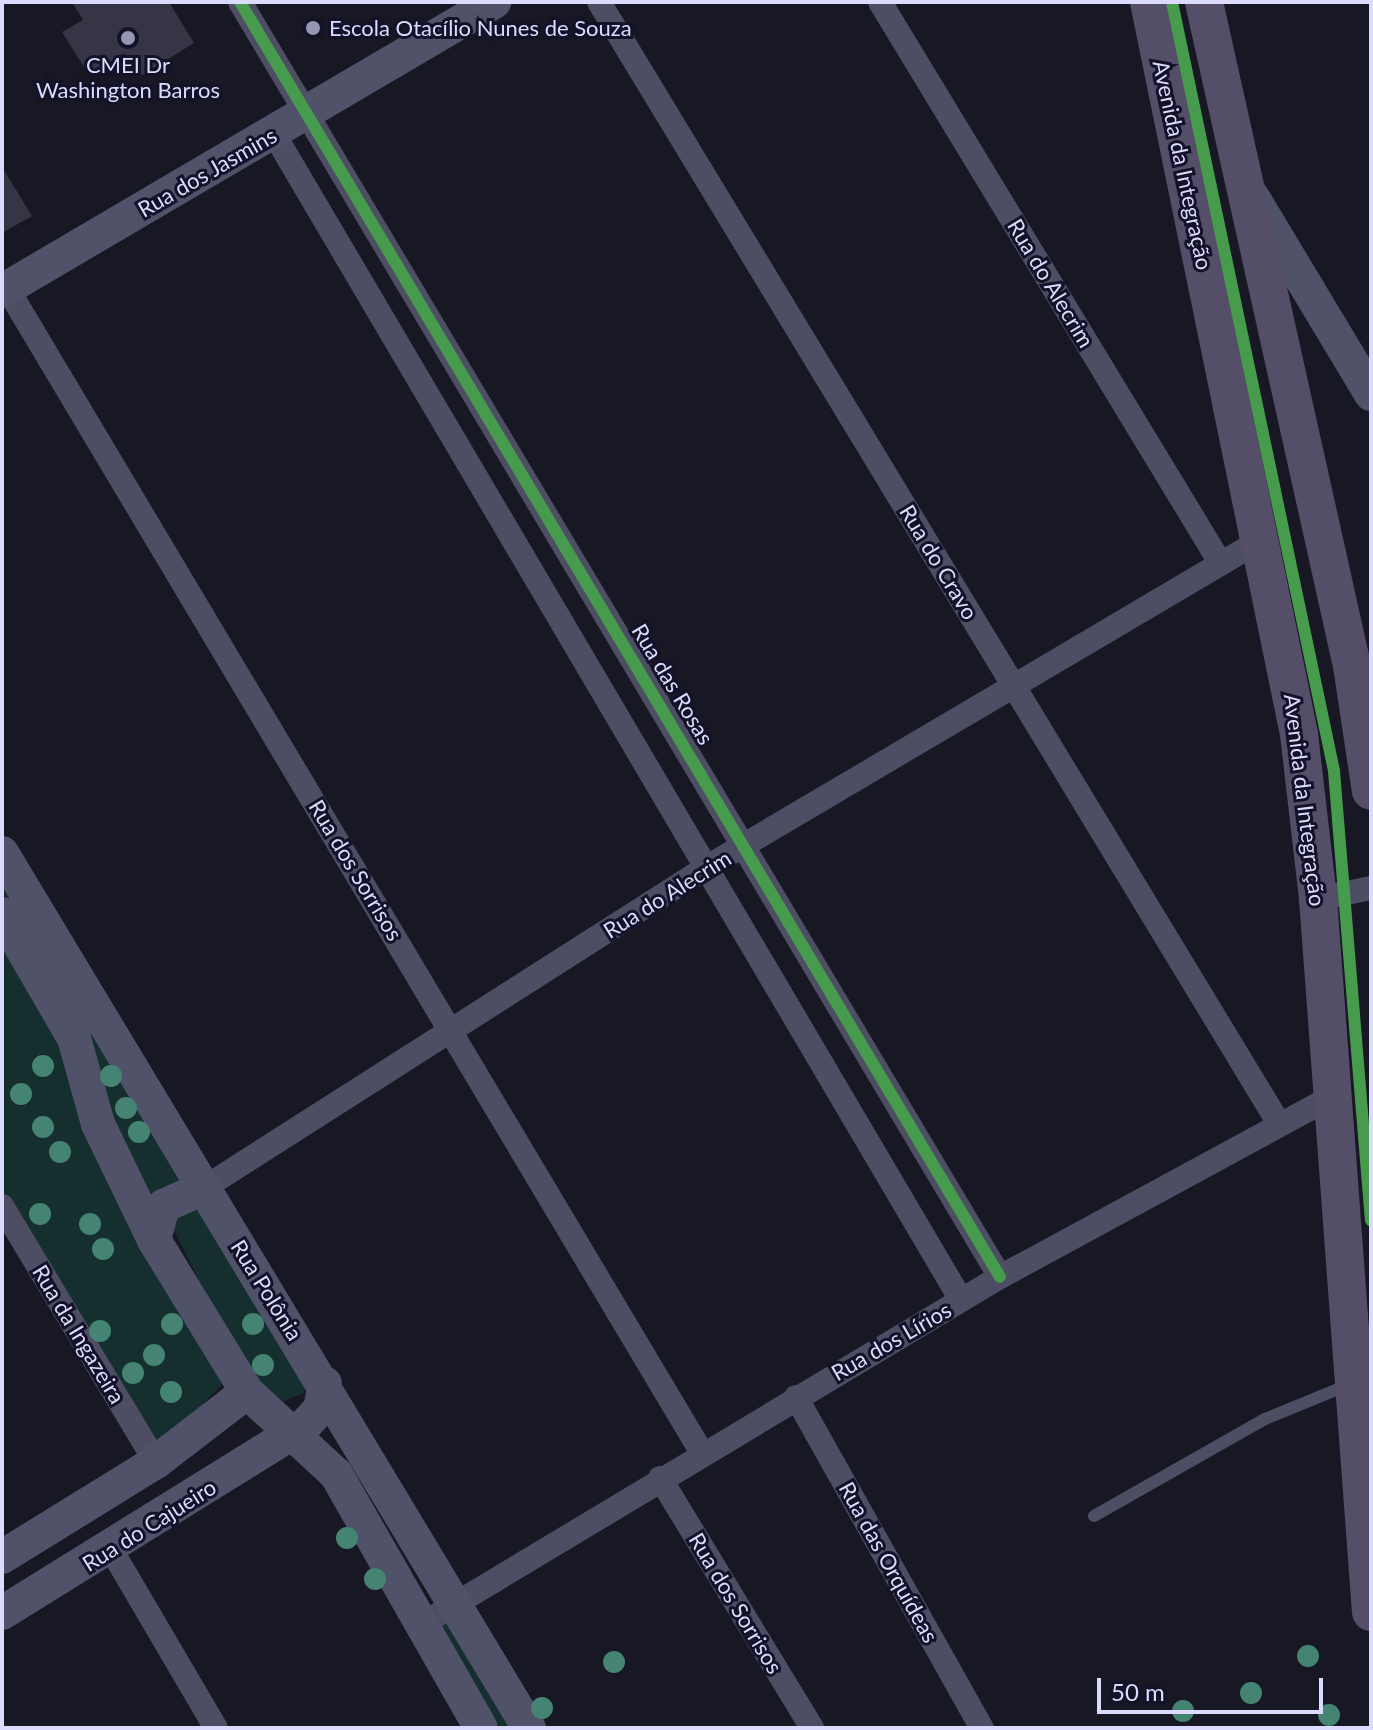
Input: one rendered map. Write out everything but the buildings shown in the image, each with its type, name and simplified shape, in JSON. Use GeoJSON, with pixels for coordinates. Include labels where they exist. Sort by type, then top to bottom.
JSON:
{"type":"FeatureCollection","features":[{"type":"Feature","properties":{"kind":"main road","name":"Avenida da Integração"},"geometry":{"type":"LineString","coordinates":[[1149,2],[1289,671],[1318,899],[1351,1384],[1371,1612]]}},
{"type":"Feature","properties":{"kind":"main road"},"geometry":{"type":"LineString","coordinates":[[1204,2],[1352,666],[1371,791]]}},
{"type":"Feature","properties":{"kind":"street","name":"Rua das Rosas"},"geometry":{"type":"LineString","coordinates":[[240,2],[746,844],[1000,1277]]}},
{"type":"Feature","properties":{"kind":"street","name":"Rua dos Jasmins"},"geometry":{"type":"LineString","coordinates":[[4,290],[494,2]]}},
{"type":"Feature","properties":{"kind":"street","name":"Rua do Cravo"},"geometry":{"type":"LineString","coordinates":[[599,2],[1278,1122]]}},
{"type":"Feature","properties":{"kind":"street","name":"Rua do Alecrim"},"geometry":{"type":"LineString","coordinates":[[880,2],[1221,564]]}},
{"type":"Feature","properties":{"kind":"street"},"geometry":{"type":"LineString","coordinates":[[274,134],[961,1300]]}},
{"type":"Feature","properties":{"kind":"street"},"geometry":{"type":"LineString","coordinates":[[1242,180],[1371,394]]}},
{"type":"Feature","properties":{"kind":"street","name":"Rua dos Sorrisos"},"geometry":{"type":"LineString","coordinates":[[4,290],[702,1453]]}},
{"type":"Feature","properties":{"kind":"street","name":"Rua do Alecrim"},"geometry":{"type":"LineString","coordinates":[[204,1188],[707,867],[1261,540]]}},
{"type":"Feature","properties":{"kind":"street","name":"Rua Polônia"},"geometry":{"type":"LineString","coordinates":[[2,853],[459,1602],[529,1728]]}},
{"type":"Feature","properties":{"kind":"street"},"geometry":{"type":"LineString","coordinates":[[1318,899],[1371,888]]}},
{"type":"Feature","properties":{"kind":"street"},"geometry":{"type":"LineString","coordinates":[[2,914],[74,1038],[98,1124],[154,1240],[247,1392],[294,1431],[336,1474],[481,1728]]}},
{"type":"Feature","properties":{"kind":"street","name":"Rua dos Lírios"},"geometry":{"type":"LineString","coordinates":[[422,1624],[660,1478],[1000,1277],[1278,1122],[1332,1097]]}},
{"type":"Feature","properties":{"kind":"street"},"geometry":{"type":"LineString","coordinates":[[154,1240],[163,1206],[204,1188]]}},
{"type":"Feature","properties":{"kind":"street","name":"Rua da Ingazeira"},"geometry":{"type":"LineString","coordinates":[[2,1206],[156,1462]]}},
{"type":"Feature","properties":{"kind":"street","name":"Rua do Cajueiro"},"geometry":{"type":"LineString","coordinates":[[2,1613],[112,1551],[294,1431],[320,1409],[325,1383]]}},
{"type":"Feature","properties":{"kind":"street"},"geometry":{"type":"LineString","coordinates":[[2,1557],[156,1462],[247,1392]]}},
{"type":"Feature","properties":{"kind":"street","name":"Rua das Orquídeas"},"geometry":{"type":"LineString","coordinates":[[796,1397],[982,1728]]}},
{"type":"Feature","properties":{"kind":"street","name":"Rua dos Sorrisos"},"geometry":{"type":"LineString","coordinates":[[660,1478],[812,1728]]}},
{"type":"Feature","properties":{"kind":"street"},"geometry":{"type":"LineString","coordinates":[[112,1551],[216,1728]]}},
{"type":"Feature","properties":{"kind":"lane"},"geometry":{"type":"LineString","coordinates":[[1094,1516],[1265,1419],[1351,1384]]}},
{"type":"Feature","properties":{"kind":"green space"},"geometry":{"type":"Polygon","coordinates":[[[2,866],[182,1179],[140,1198],[85,1032],[2,892],[2,866]]]}},
{"type":"Feature","properties":{"kind":"green space"},"geometry":{"type":"Polygon","coordinates":[[[2,929],[226,1380],[160,1449],[2,1201],[2,929]]]}},
{"type":"Feature","properties":{"kind":"green space"},"geometry":{"type":"Polygon","coordinates":[[[194,1205],[308,1371],[304,1393],[275,1405],[219,1321],[169,1220],[194,1205]]]}},
{"type":"Feature","properties":{"kind":"green space"},"geometry":{"type":"Polygon","coordinates":[[[456,1613],[522,1728],[489,1728],[434,1626],[456,1613]]]}},
{"type":"Feature","properties":{"kind":"cycle path"},"geometry":{"type":"LineString","coordinates":[[240,2],[1000,1277]]}},
{"type":"Feature","properties":{"kind":"cycle path"},"geometry":{"type":"LineString","coordinates":[[1172,2],[1334,771],[1371,1220]]}},
{"type":"Feature","properties":{"kind":"place","name":"Escola Otacílio Nunes de Souza"},"geometry":{"type":"Point","coordinates":[313,28]}},
{"type":"Feature","properties":{"kind":"place","name":"CMEI Dr Washington Barros"},"geometry":{"type":"Point","coordinates":[128,38]}}]}
